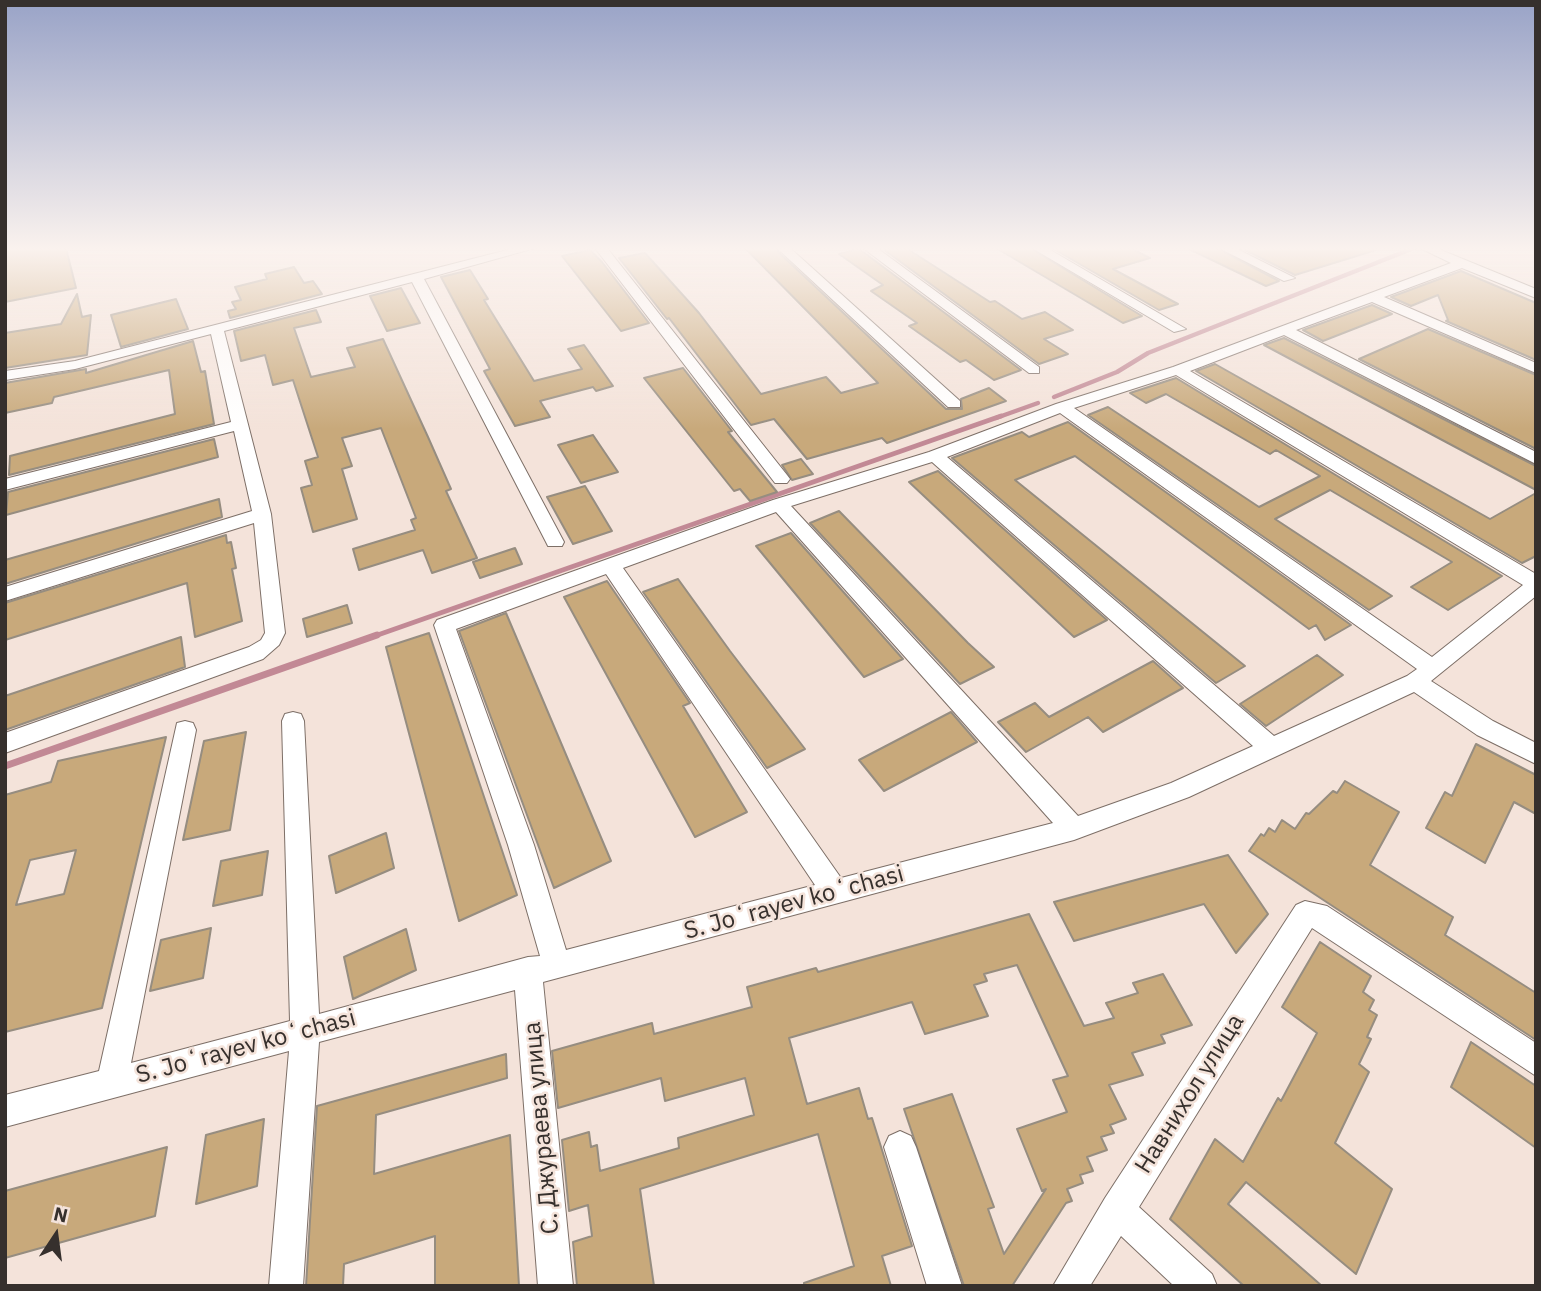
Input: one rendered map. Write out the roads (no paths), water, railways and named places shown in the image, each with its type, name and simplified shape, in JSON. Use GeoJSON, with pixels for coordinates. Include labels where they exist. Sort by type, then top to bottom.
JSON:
{"type":"FeatureCollection","features":[{"type":"Feature","properties":{"kind":"street"},"geometry":{"type":"LineString","coordinates":[[5,376],[75,365],[296,308]]}},
{"type":"Feature","properties":{"kind":"street"},"geometry":{"type":"LineString","coordinates":[[432,308],[555,541]]}},
{"type":"Feature","properties":{"kind":"street"},"geometry":{"type":"LineString","coordinates":[[648,308],[781,479]]}},
{"type":"Feature","properties":{"kind":"street"},"geometry":{"type":"LineString","coordinates":[[849,308],[954,404]]}},
{"type":"Feature","properties":{"kind":"street"},"geometry":{"type":"LineString","coordinates":[[950,308],[1034,370]]}},
{"type":"Feature","properties":{"kind":"street"},"geometry":{"type":"LineString","coordinates":[[1142,308],[1178,329]]}},
{"type":"Feature","properties":{"kind":"street"},"geometry":{"type":"LineString","coordinates":[[835,892],[610,564],[779,504],[935,456],[1062,407],[1178,370],[1343,308]]}},
{"type":"Feature","properties":{"kind":"street"},"geometry":{"type":"LineString","coordinates":[[1398,308],[1536,369]]}},
{"type":"Feature","properties":{"kind":"street"},"geometry":{"type":"LineString","coordinates":[[5,743],[247,656],[269,645],[275,633],[262,514],[217,329]]}},
{"type":"Feature","properties":{"kind":"street"},"geometry":{"type":"LineString","coordinates":[[1284,330],[1536,459]]}},
{"type":"Feature","properties":{"kind":"street"},"geometry":{"type":"LineString","coordinates":[[1178,370],[1536,584]]}},
{"type":"Feature","properties":{"kind":"street"},"geometry":{"type":"LineString","coordinates":[[1062,407],[1424,676],[1485,728],[1536,754]]}},
{"type":"Feature","properties":{"kind":"street"},"geometry":{"type":"LineString","coordinates":[[5,485],[241,425]]}},
{"type":"Feature","properties":{"kind":"street"},"geometry":{"type":"LineString","coordinates":[[935,456],[1272,749]]}},
{"type":"Feature","properties":{"kind":"street"},"geometry":{"type":"LineString","coordinates":[[779,504],[1074,829]]}},
{"type":"Feature","properties":{"kind":"street"},"geometry":{"type":"LineString","coordinates":[[5,594],[262,514]]}},
{"type":"Feature","properties":{"kind":"street","name":"С. Джураева улица"},"geometry":{"type":"LineString","coordinates":[[556,1286],[542,968],[521,845],[444,625],[610,564]]}},
{"type":"Feature","properties":{"kind":"street","name":"S. Joʻrayev koʻchasi"},"geometry":{"type":"LineString","coordinates":[[5,1111],[1074,829],[1180,790],[1424,676],[1536,584]]}},
{"type":"Feature","properties":{"kind":"street"},"geometry":{"type":"LineString","coordinates":[[286,1286],[305,1033],[293,722]]}},
{"type":"Feature","properties":{"kind":"street"},"geometry":{"type":"LineString","coordinates":[[112,1082],[185,730]]}},
{"type":"Feature","properties":{"kind":"street","name":"Навнихол улица"},"geometry":{"type":"LineString","coordinates":[[1070,1286],[1305,914],[1317,915],[1536,1061]]}},
{"type":"Feature","properties":{"kind":"street"},"geometry":{"type":"LineString","coordinates":[[900,1147],[945,1286]]}},
{"type":"Feature","properties":{"kind":"street"},"geometry":{"type":"LineString","coordinates":[[1117,1210],[1200,1286]]}},
{"type":"Feature","properties":{"kind":"waterway"},"geometry":{"type":"LineString","coordinates":[[1054,397],[1117,372],[1148,353],[1261,308]]}},
{"type":"Feature","properties":{"kind":"waterway"},"geometry":{"type":"LineString","coordinates":[[996,418],[1038,403]]}},
{"type":"Feature","properties":{"kind":"waterway"},"geometry":{"type":"LineString","coordinates":[[372,637],[1001,416]]}},
{"type":"Feature","properties":{"kind":"waterway"},"geometry":{"type":"LineString","coordinates":[[5,766],[377,635]]}}]}
